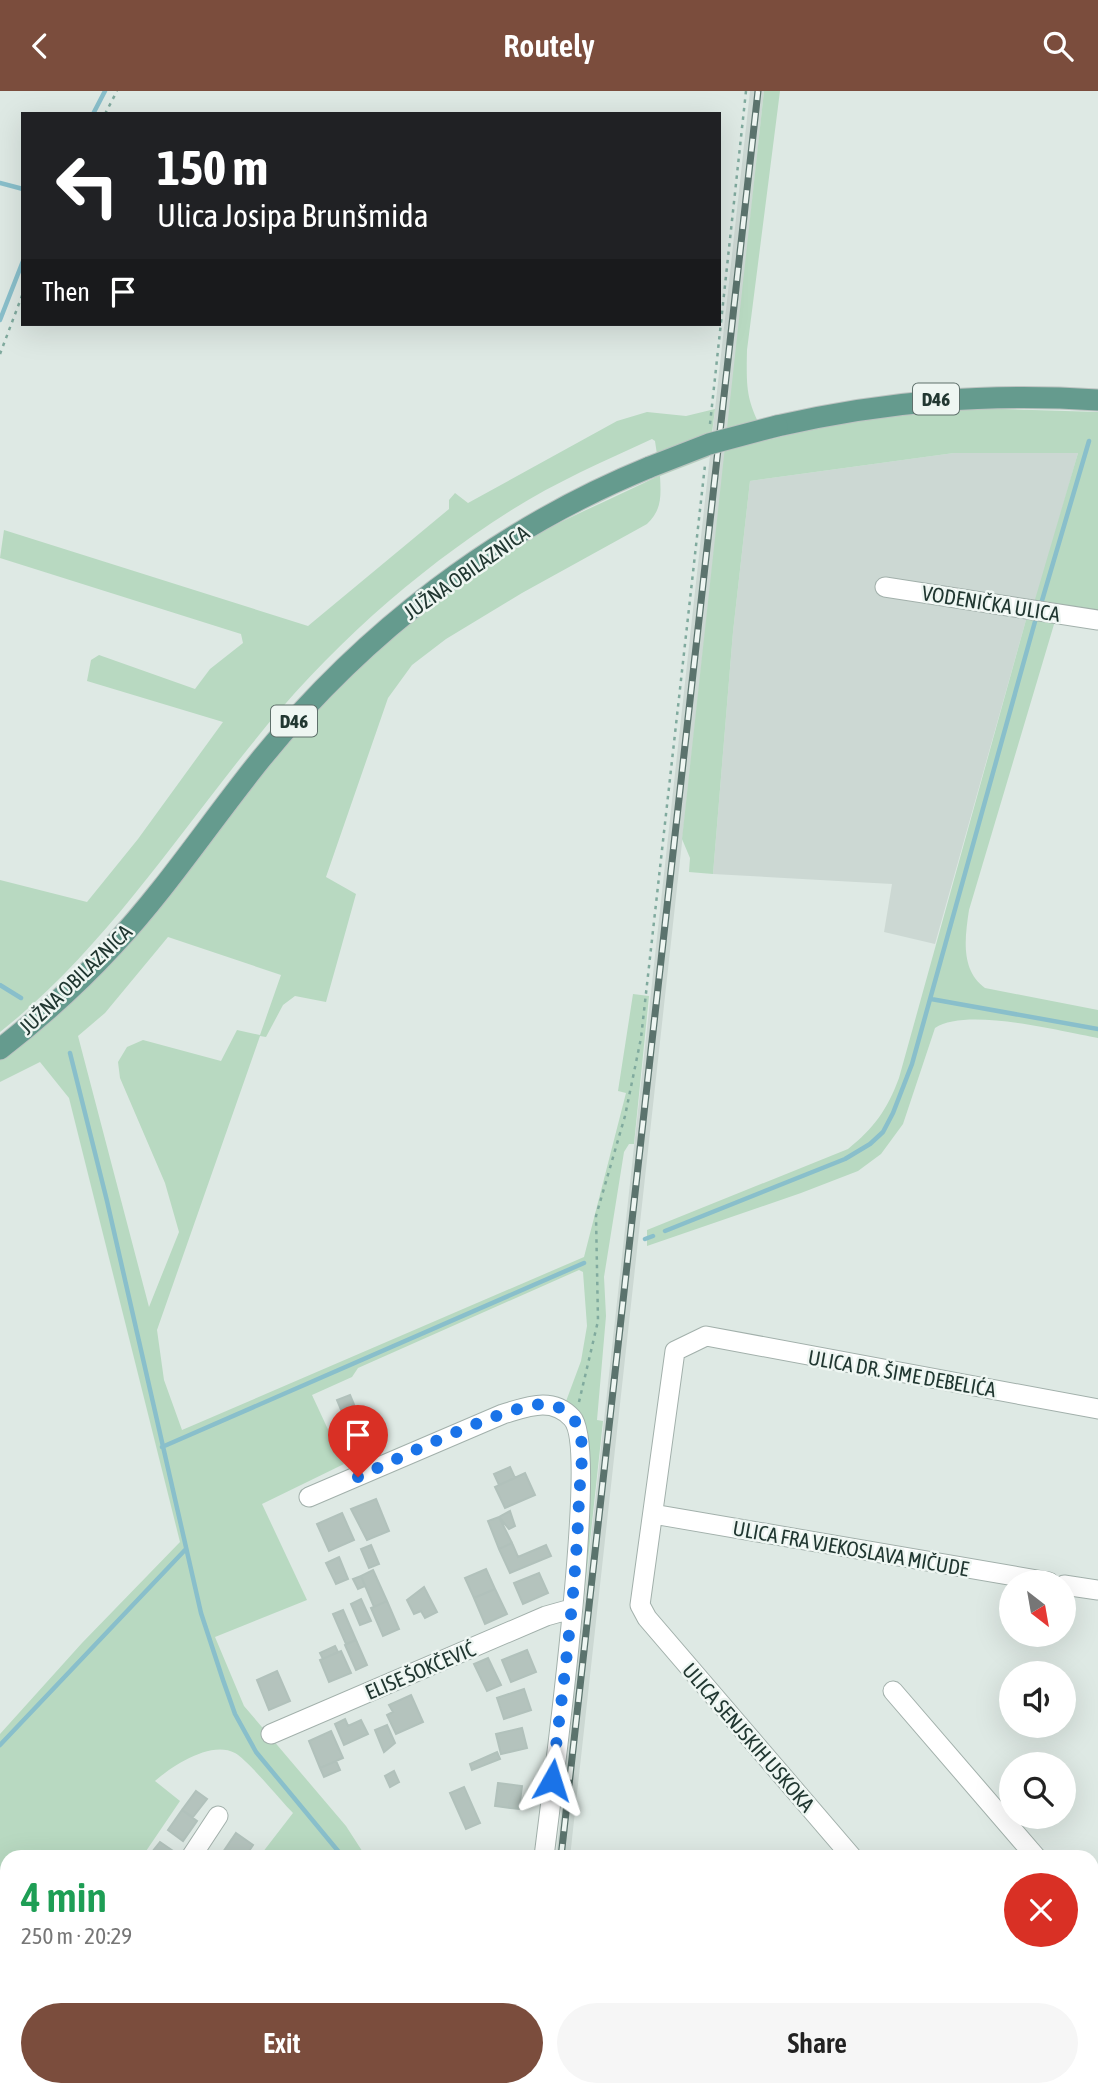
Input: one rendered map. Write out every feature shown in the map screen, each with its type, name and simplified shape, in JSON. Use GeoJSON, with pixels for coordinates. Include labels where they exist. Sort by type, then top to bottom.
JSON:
{"type":"FeatureCollection","features":[{"type":"Feature","properties":{"kind":"main road","name":"JUŽNA OBILAZNICA"},"geometry":{"type":"LineString","coordinates":[[0,1049],[112,948],[261,759],[313,699],[367,646],[421,601],[506,541],[611,482],[709,445],[777,426],[918,400],[981,396],[1098,400]]}},
{"type":"Feature","properties":{"kind":"street","name":"VODENIČKA ULICA"},"geometry":{"type":"LineString","coordinates":[[885,587],[1098,620]]}},
{"type":"Feature","properties":{"kind":"street","name":"ULICA DR. ŠIME DEBELIĆA"},"geometry":{"type":"LineString","coordinates":[[653,1514],[676,1351],[706,1336],[1098,1409]]}},
{"type":"Feature","properties":{"kind":"street"},"geometry":{"type":"LineString","coordinates":[[309,1497],[523,1408],[548,1403],[573,1418],[579,1429],[581,1455],[571,1609],[545,1850]]}},
{"type":"Feature","properties":{"kind":"street","name":"ULICA FRA VJEKOSLAVA MIČUDE"},"geometry":{"type":"LineString","coordinates":[[653,1514],[999,1573]]}},
{"type":"Feature","properties":{"kind":"street","name":"ULICA SENJSKIH USKOKA"},"geometry":{"type":"LineString","coordinates":[[653,1514],[640,1605],[647,1618],[846,1850]]}},
{"type":"Feature","properties":{"kind":"street"},"geometry":{"type":"LineString","coordinates":[[1076,1587],[1098,1591]]}},
{"type":"Feature","properties":{"kind":"street","name":"ELISE ŠOKČEVIĆ"},"geometry":{"type":"LineString","coordinates":[[271,1734],[536,1620],[571,1609]]}},
{"type":"Feature","properties":{"kind":"street"},"geometry":{"type":"LineString","coordinates":[[893,1691],[1031,1850]]}},
{"type":"Feature","properties":{"kind":"street"},"geometry":{"type":"LineString","coordinates":[[196,1850],[218,1816]]}},
{"type":"Feature","properties":{"kind":"path"},"geometry":{"type":"LineString","coordinates":[[106,112],[117,91]]}},
{"type":"Feature","properties":{"kind":"path"},"geometry":{"type":"LineString","coordinates":[[721,322],[746,91]]}},
{"type":"Feature","properties":{"kind":"path"},"geometry":{"type":"LineString","coordinates":[[0,354],[21,298]]}},
{"type":"Feature","properties":{"kind":"path"},"geometry":{"type":"LineString","coordinates":[[710,424],[721,326]]}},
{"type":"Feature","properties":{"kind":"path"},"geometry":{"type":"LineString","coordinates":[[573,1418],[588,1374],[598,1321],[596,1216],[625,1116],[641,1038],[705,465]]}},
{"type":"Feature","properties":{"kind":"shaded area"},"geometry":{"type":"Polygon","coordinates":[[[750,91],[764,91],[571,1850],[557,1850],[750,91]]]}},
{"type":"Feature","properties":{"kind":"shaded area"},"geometry":{"type":"Polygon","coordinates":[[[954,453],[1078,453],[1031,618],[1026,620],[935,944],[884,932],[892,884],[713,874],[733,632],[750,481],[954,453]]]}},
{"type":"Feature","properties":{"kind":"green space"},"geometry":{"type":"Polygon","coordinates":[[[764,91],[780,91],[747,365],[749,397],[767,440],[866,417],[971,408],[1098,412],[1098,613],[1034,603],[1078,453],[954,453],[750,481],[733,632],[713,874],[689,872],[690,858],[682,839],[764,91]]]}},
{"type":"Feature","properties":{"kind":"green space"},"geometry":{"type":"Polygon","coordinates":[[[715,409],[709,457],[660,476],[658,508],[647,524],[522,593],[446,639],[412,665],[388,698],[326,877],[356,894],[326,1002],[295,996],[283,1005],[266,1037],[260,1036],[157,1330],[164,1380],[182,1430],[584,1257],[626,1093],[618,1091],[633,994],[649,996],[634,1144],[629,1144],[624,1152],[604,1277],[606,1316],[597,1420],[603,1421],[567,1754],[559,1752],[582,1538],[565,1404],[581,1361],[587,1326],[583,1272],[579,1270],[358,1368],[352,1377],[312,1395],[344,1464],[262,1504],[307,1600],[215,1637],[244,1706],[346,1826],[361,1850],[264,1850],[293,1813],[241,1757],[225,1750],[215,1750],[181,1762],[155,1781],[180,1801],[147,1850],[0,1850],[0,1734],[82,1643],[180,1542],[69,1098],[40,1062],[0,1082],[0,1060],[63,1009],[122,952],[168,897],[276,755],[326,700],[381,647],[440,598],[503,555],[551,527],[660,475],[655,441],[652,439],[580,473],[527,501],[473,535],[370,617],[279,711],[103,932],[37,1001],[0,1032],[0,880],[87,902],[138,839],[223,722],[87,681],[91,660],[99,655],[195,689],[210,669],[243,643],[241,634],[0,558],[4,530],[308,626],[449,509],[449,500],[455,493],[468,503],[617,421],[647,412],[686,416],[715,409]],[[168,937],[105,1013],[78,1036],[149,1307],[179,1232],[165,1183],[120,1078],[118,1062],[127,1047],[143,1040],[221,1061],[237,1030],[260,1035],[281,975],[168,937]]]}},
{"type":"Feature","properties":{"kind":"green space"},"geometry":{"type":"Polygon","coordinates":[[[1031,618],[1055,621],[969,910],[966,952],[971,972],[985,988],[1098,1010],[1098,1038],[990,1020],[950,1022],[935,1028],[903,1124],[881,1154],[858,1171],[647,1246],[647,1230],[848,1149],[872,1126],[890,1100],[899,1078],[1026,620],[1031,618]]]}},
{"type":"Feature","properties":{"kind":"building"},"geometry":{"type":"Polygon","coordinates":[[[350,1395],[360,1419],[347,1424],[337,1400],[350,1395]]]}},
{"type":"Feature","properties":{"kind":"building"},"geometry":{"type":"Polygon","coordinates":[[[510,1467],[515,1478],[499,1485],[494,1474],[510,1467]]]}},
{"type":"Feature","properties":{"kind":"building"},"geometry":{"type":"Polygon","coordinates":[[[525,1473],[535,1495],[505,1508],[495,1487],[525,1473]]]}},
{"type":"Feature","properties":{"kind":"building"},"geometry":{"type":"Polygon","coordinates":[[[376,1499],[389,1531],[367,1540],[351,1509],[376,1499]]]}},
{"type":"Feature","properties":{"kind":"building"},"geometry":{"type":"Polygon","coordinates":[[[510,1511],[515,1526],[509,1529],[499,1517],[510,1511]]]}},
{"type":"Feature","properties":{"kind":"building"},"geometry":{"type":"Polygon","coordinates":[[[342,1513],[354,1540],[329,1551],[317,1524],[342,1513]]]}},
{"type":"Feature","properties":{"kind":"building"},"geometry":{"type":"Polygon","coordinates":[[[499,1517],[512,1543],[499,1549],[488,1521],[499,1517]]]}},
{"type":"Feature","properties":{"kind":"building"},"geometry":{"type":"Polygon","coordinates":[[[512,1543],[518,1557],[546,1545],[551,1556],[510,1573],[499,1549],[512,1543]]]}},
{"type":"Feature","properties":{"kind":"building"},"geometry":{"type":"Polygon","coordinates":[[[371,1545],[379,1564],[369,1568],[361,1549],[371,1545]]]}},
{"type":"Feature","properties":{"kind":"building"},"geometry":{"type":"Polygon","coordinates":[[[339,1557],[348,1579],[336,1584],[326,1563],[339,1557]]]}},
{"type":"Feature","properties":{"kind":"building"},"geometry":{"type":"Polygon","coordinates":[[[486,1569],[495,1589],[474,1598],[465,1578],[486,1569]]]}},
{"type":"Feature","properties":{"kind":"building"},"geometry":{"type":"Polygon","coordinates":[[[373,1570],[387,1601],[374,1607],[361,1576],[373,1570]]]}},
{"type":"Feature","properties":{"kind":"building"},"geometry":{"type":"Polygon","coordinates":[[[539,1573],[548,1593],[523,1604],[514,1583],[539,1573]]]}},
{"type":"Feature","properties":{"kind":"building"},"geometry":{"type":"Polygon","coordinates":[[[361,1576],[365,1586],[358,1589],[353,1579],[361,1576]]]}},
{"type":"Feature","properties":{"kind":"building"},"geometry":{"type":"Polygon","coordinates":[[[424,1587],[437,1612],[425,1618],[421,1611],[414,1614],[407,1600],[424,1587]]]}},
{"type":"Feature","properties":{"kind":"building"},"geometry":{"type":"Polygon","coordinates":[[[495,1589],[507,1614],[485,1624],[474,1598],[495,1589]]]}},
{"type":"Feature","properties":{"kind":"building"},"geometry":{"type":"Polygon","coordinates":[[[361,1599],[371,1621],[360,1625],[351,1604],[361,1599]]]}},
{"type":"Feature","properties":{"kind":"building"},"geometry":{"type":"Polygon","coordinates":[[[387,1601],[399,1629],[383,1636],[371,1608],[387,1601]]]}},
{"type":"Feature","properties":{"kind":"building"},"geometry":{"type":"Polygon","coordinates":[[[343,1610],[356,1640],[346,1644],[333,1614],[343,1610]]]}},
{"type":"Feature","properties":{"kind":"building"},"geometry":{"type":"Polygon","coordinates":[[[356,1640],[367,1665],[356,1670],[345,1645],[356,1640]]]}},
{"type":"Feature","properties":{"kind":"building"},"geometry":{"type":"Polygon","coordinates":[[[335,1646],[338,1652],[323,1659],[320,1653],[335,1646]]]}},
{"type":"Feature","properties":{"kind":"building"},"geometry":{"type":"Polygon","coordinates":[[[527,1650],[536,1672],[511,1682],[502,1660],[527,1650]]]}},
{"type":"Feature","properties":{"kind":"building"},"geometry":{"type":"Polygon","coordinates":[[[341,1651],[351,1673],[329,1682],[320,1660],[341,1651]]]}},
{"type":"Feature","properties":{"kind":"building"},"geometry":{"type":"Polygon","coordinates":[[[488,1658],[501,1685],[487,1691],[474,1664],[488,1658]]]}},
{"type":"Feature","properties":{"kind":"building"},"geometry":{"type":"Polygon","coordinates":[[[277,1671],[290,1701],[269,1710],[257,1680],[277,1671]]]}},
{"type":"Feature","properties":{"kind":"building"},"geometry":{"type":"Polygon","coordinates":[[[524,1689],[531,1710],[504,1719],[497,1698],[524,1689]]]}},
{"type":"Feature","properties":{"kind":"building"},"geometry":{"type":"Polygon","coordinates":[[[411,1695],[423,1722],[396,1734],[387,1715],[393,1712],[389,1705],[411,1695]]]}},
{"type":"Feature","properties":{"kind":"building"},"geometry":{"type":"Polygon","coordinates":[[[345,1719],[348,1726],[361,1720],[368,1734],[344,1745],[335,1724],[345,1719]]]}},
{"type":"Feature","properties":{"kind":"building"},"geometry":{"type":"Polygon","coordinates":[[[387,1725],[395,1743],[384,1752],[375,1730],[387,1725]]]}},
{"type":"Feature","properties":{"kind":"building"},"geometry":{"type":"Polygon","coordinates":[[[522,1728],[527,1748],[501,1754],[496,1734],[522,1728]]]}},
{"type":"Feature","properties":{"kind":"building"},"geometry":{"type":"Polygon","coordinates":[[[331,1731],[343,1758],[320,1768],[309,1741],[331,1731]]]}},
{"type":"Feature","properties":{"kind":"building"},"geometry":{"type":"Polygon","coordinates":[[[497,1752],[500,1759],[472,1770],[470,1764],[497,1752]]]}},
{"type":"Feature","properties":{"kind":"building"},"geometry":{"type":"Polygon","coordinates":[[[336,1761],[340,1770],[324,1777],[320,1768],[336,1761]]]}},
{"type":"Feature","properties":{"kind":"building"},"geometry":{"type":"Polygon","coordinates":[[[394,1771],[399,1782],[390,1787],[385,1776],[394,1771]]]}},
{"type":"Feature","properties":{"kind":"building"},"geometry":{"type":"Polygon","coordinates":[[[498,1783],[522,1786],[519,1809],[495,1806],[498,1783]]]}},
{"type":"Feature","properties":{"kind":"building"},"geometry":{"type":"Polygon","coordinates":[[[464,1787],[480,1823],[466,1829],[450,1793],[464,1787]]]}},
{"type":"Feature","properties":{"kind":"building"},"geometry":{"type":"Polygon","coordinates":[[[196,1791],[207,1799],[193,1817],[182,1810],[196,1791]]]}},
{"type":"Feature","properties":{"kind":"building"},"geometry":{"type":"Polygon","coordinates":[[[182,1810],[197,1821],[183,1841],[168,1830],[182,1810]]]}},
{"type":"Feature","properties":{"kind":"building"},"geometry":{"type":"Polygon","coordinates":[[[236,1833],[253,1845],[250,1850],[224,1850],[236,1833]]]}},
{"type":"Feature","properties":{"kind":"building"},"geometry":{"type":"Polygon","coordinates":[[[160,1842],[172,1850],[154,1850],[160,1842]]]}},
{"type":"Feature","properties":{"kind":"waterway"},"geometry":{"type":"LineString","coordinates":[[94,112],[105,91]]}},
{"type":"Feature","properties":{"kind":"waterway"},"geometry":{"type":"LineString","coordinates":[[0,183],[21,188]]}},
{"type":"Feature","properties":{"kind":"waterway"},"geometry":{"type":"LineString","coordinates":[[0,320],[21,266]]}},
{"type":"Feature","properties":{"kind":"waterway"},"geometry":{"type":"LineString","coordinates":[[1041,604],[1089,441]]}},
{"type":"Feature","properties":{"kind":"waterway"},"geometry":{"type":"LineString","coordinates":[[665,1231],[845,1159],[870,1144],[883,1132],[912,1064],[1036,618]]}},
{"type":"Feature","properties":{"kind":"waterway"},"geometry":{"type":"LineString","coordinates":[[0,985],[21,998]]}},
{"type":"Feature","properties":{"kind":"waterway"},"geometry":{"type":"LineString","coordinates":[[931,999],[1098,1029]]}},
{"type":"Feature","properties":{"kind":"waterway"},"geometry":{"type":"LineString","coordinates":[[70,1053],[107,1201],[201,1613],[223,1680],[235,1714],[256,1752],[337,1850]]}},
{"type":"Feature","properties":{"kind":"waterway"},"geometry":{"type":"LineString","coordinates":[[645,1239],[653,1236]]}},
{"type":"Feature","properties":{"kind":"waterway"},"geometry":{"type":"LineString","coordinates":[[162,1447],[584,1263]]}},
{"type":"Feature","properties":{"kind":"waterway"},"geometry":{"type":"LineString","coordinates":[[0,1745],[185,1550]]}},
{"type":"Feature","properties":{"kind":"railway"},"geometry":{"type":"LineString","coordinates":[[562,1850],[758,91]]}},
{"type":"Feature","properties":{"kind":"route"},"geometry":{"type":"LineString","coordinates":[[358,1477],[503,1414],[533,1405],[548,1403],[559,1407],[573,1418],[579,1429],[581,1447],[578,1545],[552,1780]]}}]}
